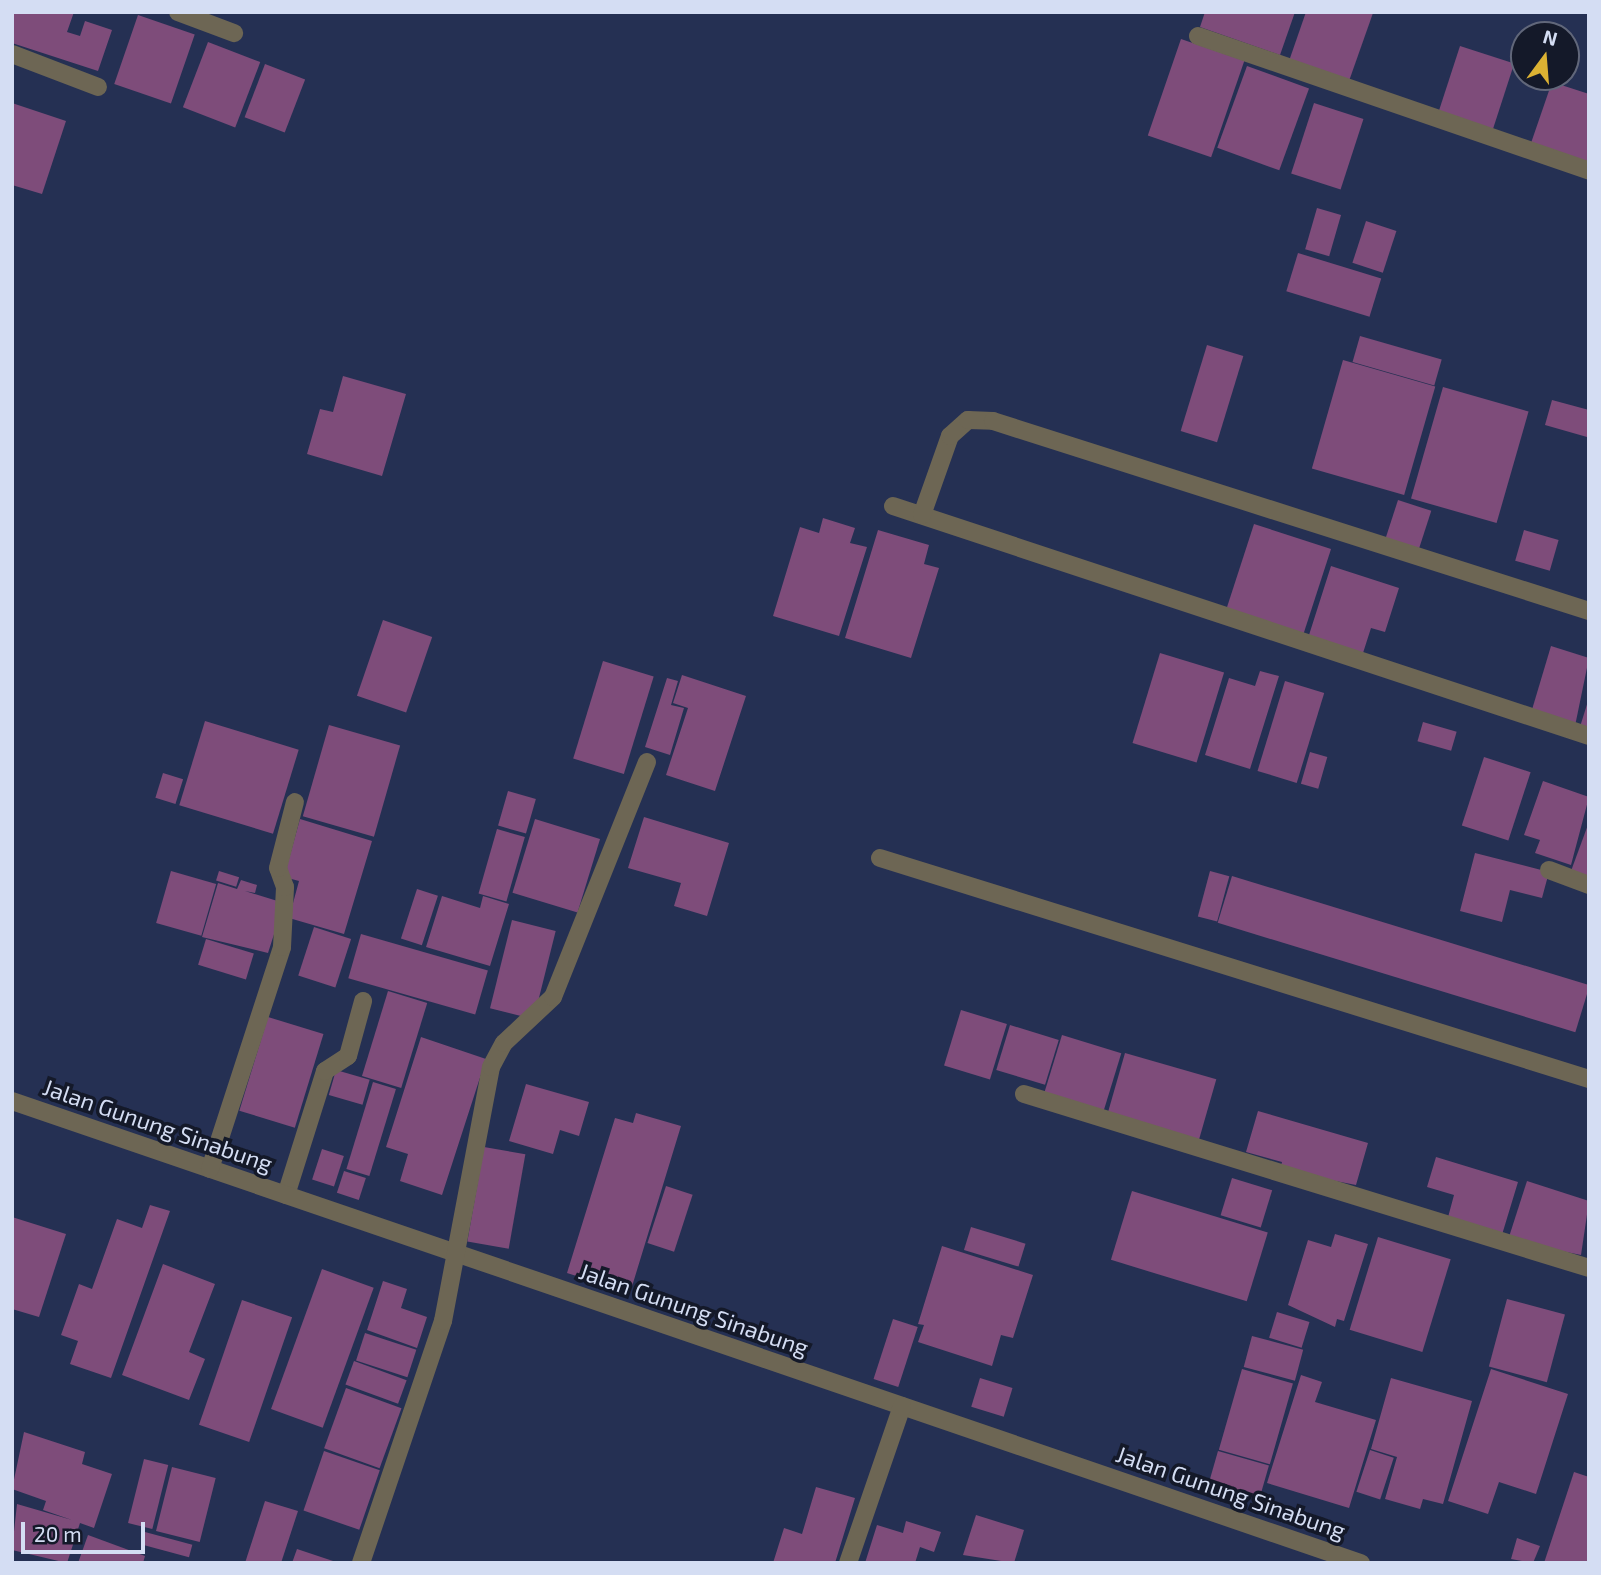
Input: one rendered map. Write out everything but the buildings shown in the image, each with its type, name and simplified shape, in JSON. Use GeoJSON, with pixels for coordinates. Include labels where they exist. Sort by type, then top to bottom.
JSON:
{"type":"FeatureCollection","features":[{"type":"Feature","properties":{"kind":"street"},"geometry":{"type":"LineString","coordinates":[[178,12],[234,33]]}},
{"type":"Feature","properties":{"kind":"street"},"geometry":{"type":"LineString","coordinates":[[1198,36],[1589,171]]}},
{"type":"Feature","properties":{"kind":"street"},"geometry":{"type":"LineString","coordinates":[[12,54],[97,87]]}},
{"type":"Feature","properties":{"kind":"street"},"geometry":{"type":"LineString","coordinates":[[922,515],[950,436],[968,420],[993,421],[1589,611]]}},
{"type":"Feature","properties":{"kind":"street"},"geometry":{"type":"LineString","coordinates":[[893,506],[1589,736]]}},
{"type":"Feature","properties":{"kind":"street"},"geometry":{"type":"LineString","coordinates":[[361,1563],[443,1321],[491,1068],[505,1043],[553,997],[647,762]]}},
{"type":"Feature","properties":{"kind":"street"},"geometry":{"type":"LineString","coordinates":[[210,1169],[282,947],[285,887],[278,868],[295,802]]}},
{"type":"Feature","properties":{"kind":"street"},"geometry":{"type":"LineString","coordinates":[[880,858],[1589,1079]]}},
{"type":"Feature","properties":{"kind":"street"},"geometry":{"type":"LineString","coordinates":[[1549,870],[1589,885]]}},
{"type":"Feature","properties":{"kind":"street"},"geometry":{"type":"LineString","coordinates":[[286,1195],[325,1071],[348,1056],[363,1001]]}},
{"type":"Feature","properties":{"kind":"street"},"geometry":{"type":"LineString","coordinates":[[1024,1094],[1589,1269]]}},
{"type":"Feature","properties":{"kind":"street","name":"Jalan Gunung Sinabung"},"geometry":{"type":"LineString","coordinates":[[12,1101],[1361,1563]]}},
{"type":"Feature","properties":{"kind":"street"},"geometry":{"type":"LineString","coordinates":[[848,1563],[902,1406]]}}]}
